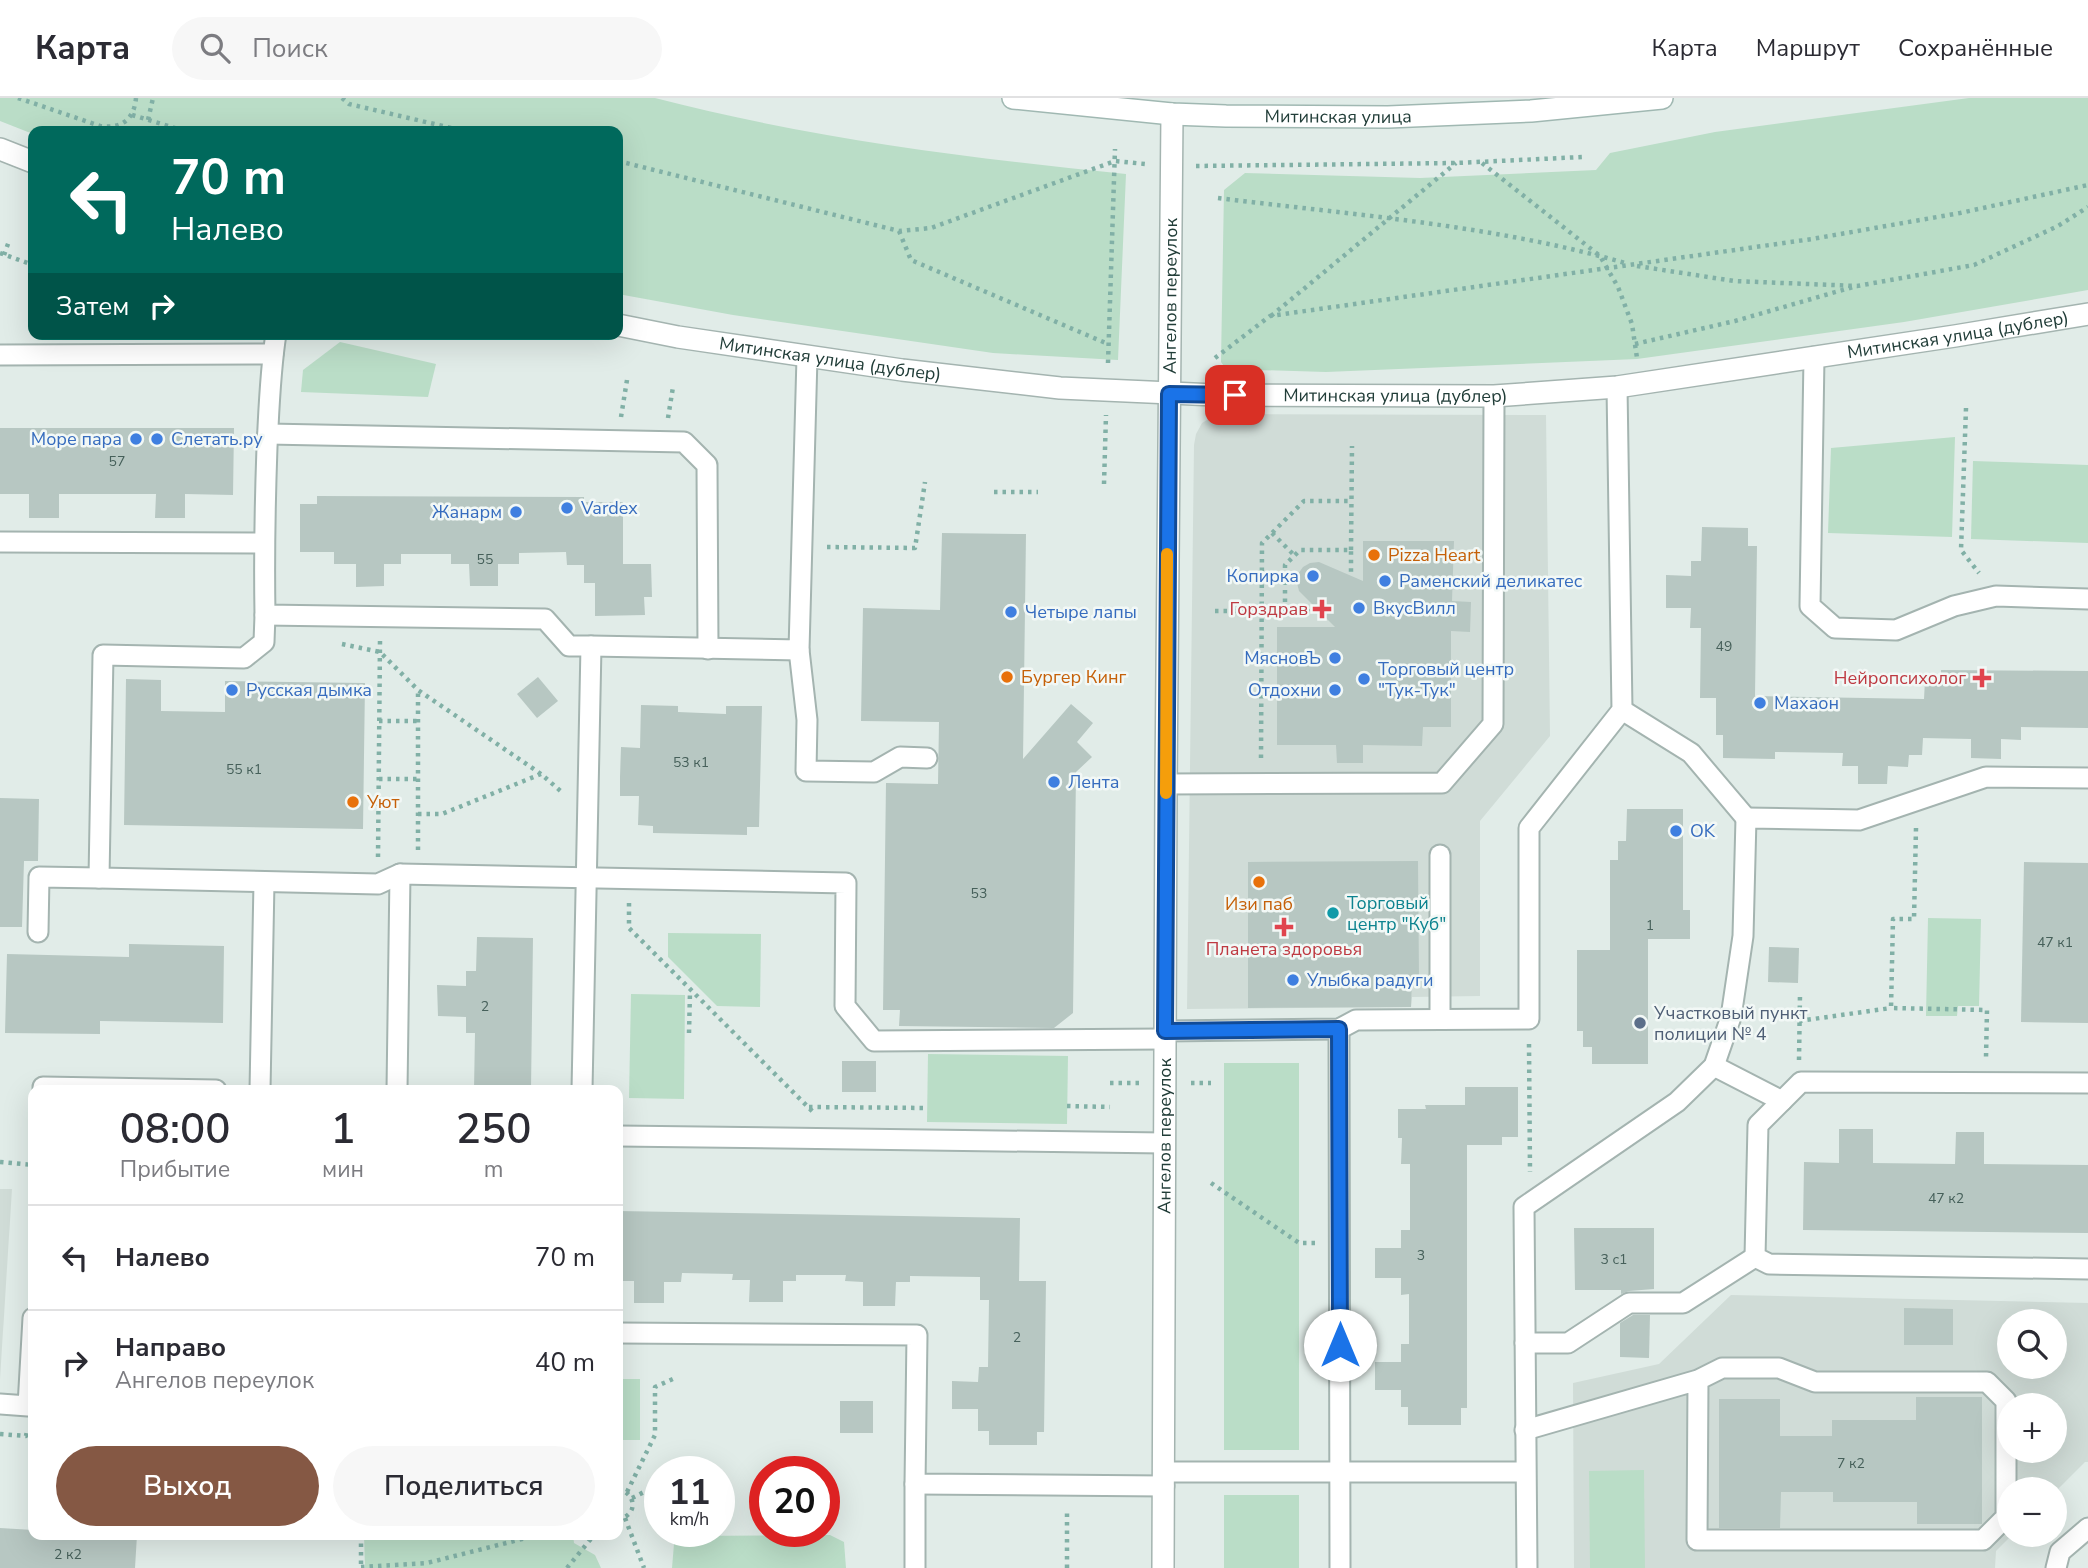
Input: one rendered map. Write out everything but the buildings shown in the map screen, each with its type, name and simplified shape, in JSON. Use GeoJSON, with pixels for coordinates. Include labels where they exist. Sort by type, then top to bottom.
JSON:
{"type":"FeatureCollection","features":[{"type":"Feature","properties":{"kind":"street","name":"Митинская улица"},"geometry":{"type":"LineString","coordinates":[[1013,98],[1226,117],[1388,117],[1531,111],[1662,98]]}},
{"type":"Feature","properties":{"kind":"street","name":"Ангелов переулок"},"geometry":{"type":"LineString","coordinates":[[1163,1568],[1172,114]]}},
{"type":"Feature","properties":{"kind":"street"},"geometry":{"type":"LineString","coordinates":[[0,149],[28,160]]}},
{"type":"Feature","properties":{"kind":"street","name":"Митинская улица (дублер)"},"geometry":{"type":"LineString","coordinates":[[623,326],[807,356],[1059,388],[1169,394],[1494,397],[1617,387],[2088,314]]}},
{"type":"Feature","properties":{"kind":"lane"},"geometry":{"type":"LineString","coordinates":[[0,355],[275,344],[263,543],[264,642],[244,658],[103,655],[99,878]]}},
{"type":"Feature","properties":{"kind":"lane"},"geometry":{"type":"LineString","coordinates":[[807,356],[799,650],[807,720],[806,771],[874,772],[900,757],[927,758]]}},
{"type":"Feature","properties":{"kind":"lane"},"geometry":{"type":"LineString","coordinates":[[1814,357],[1810,606],[1835,628],[1896,630],[1954,606],[1996,596],[2088,599]]}},
{"type":"Feature","properties":{"kind":"lane"},"geometry":{"type":"LineString","coordinates":[[38,932],[39,877],[378,884],[409,874],[846,883],[845,1006],[874,1041],[1339,1029],[1356,1020],[1529,1019],[1529,828],[1622,710],[1617,387]]}},
{"type":"Feature","properties":{"kind":"lane"},"geometry":{"type":"LineString","coordinates":[[1166,784],[1442,783],[1493,724],[1494,397]]}},
{"type":"Feature","properties":{"kind":"lane"},"geometry":{"type":"LineString","coordinates":[[268,434],[684,442],[707,464],[708,649]]}},
{"type":"Feature","properties":{"kind":"lane"},"geometry":{"type":"LineString","coordinates":[[0,542],[263,543]]}},
{"type":"Feature","properties":{"kind":"lane"},"geometry":{"type":"LineString","coordinates":[[265,615],[545,619],[569,646],[799,650]]}},
{"type":"Feature","properties":{"kind":"lane"},"geometry":{"type":"LineString","coordinates":[[582,1085],[591,646]]}},
{"type":"Feature","properties":{"kind":"lane"},"geometry":{"type":"LineString","coordinates":[[1527,1568],[1524,1207],[1677,1102],[1714,1066],[1731,1017],[1743,936],[1746,818],[1691,753],[1622,710]]}},
{"type":"Feature","properties":{"kind":"lane"},"geometry":{"type":"LineString","coordinates":[[1746,818],[1859,820],[1986,777],[2088,778]]}},
{"type":"Feature","properties":{"kind":"lane"},"geometry":{"type":"LineString","coordinates":[[1440,855],[1440,1019]]}},
{"type":"Feature","properties":{"kind":"lane"},"geometry":{"type":"LineString","coordinates":[[397,1085],[409,874]]}},
{"type":"Feature","properties":{"kind":"lane"},"geometry":{"type":"LineString","coordinates":[[260,1085],[264,882]]}},
{"type":"Feature","properties":{"kind":"lane"},"geometry":{"type":"LineString","coordinates":[[1339,1029],[1340,1568]]}},
{"type":"Feature","properties":{"kind":"lane"},"geometry":{"type":"LineString","coordinates":[[1714,1066],[1782,1101]]}},
{"type":"Feature","properties":{"kind":"lane"},"geometry":{"type":"LineString","coordinates":[[1755,1257],[1758,1125],[1801,1082],[2088,1083]]}},
{"type":"Feature","properties":{"kind":"lane"},"geometry":{"type":"LineString","coordinates":[[623,1136],[1164,1143]]}},
{"type":"Feature","properties":{"kind":"lane"},"geometry":{"type":"LineString","coordinates":[[1525,1343],[1569,1343],[1629,1303],[1682,1303],[1755,1257]]}},
{"type":"Feature","properties":{"kind":"lane"},"geometry":{"type":"LineString","coordinates":[[1755,1257],[1769,1264],[2088,1269]]}},
{"type":"Feature","properties":{"kind":"lane"},"geometry":{"type":"LineString","coordinates":[[623,1333],[917,1335],[915,1568]]}},
{"type":"Feature","properties":{"kind":"lane"},"geometry":{"type":"LineString","coordinates":[[1525,1430],[1698,1380],[1722,1368],[1779,1368],[1815,1382],[1987,1382],[2006,1402],[2006,1517],[1983,1540],[1697,1540],[1698,1380]]}},
{"type":"Feature","properties":{"kind":"lane"},"geometry":{"type":"LineString","coordinates":[[0,1404],[28,1406]]}},
{"type":"Feature","properties":{"kind":"lane"},"geometry":{"type":"LineString","coordinates":[[915,1484],[1067,1485],[1340,1472],[1525,1472]]}},
{"type":"Feature","properties":{"kind":"lane"},"geometry":{"type":"LineString","coordinates":[[2056,1568],[2060,1552],[2088,1528]]}},
{"type":"Feature","properties":{"kind":"path"},"geometry":{"type":"LineString","coordinates":[[18,98],[100,126]]}},
{"type":"Feature","properties":{"kind":"path"},"geometry":{"type":"LineString","coordinates":[[117,126],[132,115],[136,98]]}},
{"type":"Feature","properties":{"kind":"path"},"geometry":{"type":"LineString","coordinates":[[148,120],[153,98]]}},
{"type":"Feature","properties":{"kind":"path"},"geometry":{"type":"LineString","coordinates":[[342,98],[349,104],[443,126]]}},
{"type":"Feature","properties":{"kind":"path"},"geometry":{"type":"LineString","coordinates":[[132,115],[168,126]]}},
{"type":"Feature","properties":{"kind":"path"},"geometry":{"type":"LineString","coordinates":[[1108,364],[1115,149]]}},
{"type":"Feature","properties":{"kind":"path"},"geometry":{"type":"LineString","coordinates":[[623,162],[899,231],[931,228],[1115,161],[1171,166],[1456,163],[1583,157]]}},
{"type":"Feature","properties":{"kind":"path"},"geometry":{"type":"LineString","coordinates":[[1481,162],[1600,256],[1618,287],[1632,324],[1637,359]]}},
{"type":"Feature","properties":{"kind":"path"},"geometry":{"type":"LineString","coordinates":[[1215,358],[1391,219],[1456,163]]}},
{"type":"Feature","properties":{"kind":"path"},"geometry":{"type":"LineString","coordinates":[[1270,316],[1812,239],[1960,213],[2088,186]]}},
{"type":"Feature","properties":{"kind":"path"},"geometry":{"type":"LineString","coordinates":[[1217,198],[1391,219],[1545,242],[1630,265],[1734,281],[1857,286]]}},
{"type":"Feature","properties":{"kind":"path"},"geometry":{"type":"LineString","coordinates":[[1635,344],[1735,321],[1857,286],[1974,265],[2059,226],[2088,207]]}},
{"type":"Feature","properties":{"kind":"path"},"geometry":{"type":"LineString","coordinates":[[899,231],[912,260],[1108,344]]}},
{"type":"Feature","properties":{"kind":"path"},"geometry":{"type":"LineString","coordinates":[[9,241],[2,254],[28,263]]}},
{"type":"Feature","properties":{"kind":"path"},"geometry":{"type":"LineString","coordinates":[[617,441],[627,380]]}},
{"type":"Feature","properties":{"kind":"path"},"geometry":{"type":"LineString","coordinates":[[1966,408],[1961,550],[1996,596]]}},
{"type":"Feature","properties":{"kind":"path"},"geometry":{"type":"LineString","coordinates":[[1104,484],[1106,412]]}},
{"type":"Feature","properties":{"kind":"path"},"geometry":{"type":"LineString","coordinates":[[1352,446],[1352,574]]}},
{"type":"Feature","properties":{"kind":"path"},"geometry":{"type":"LineString","coordinates":[[802,547],[915,548],[925,482]]}},
{"type":"Feature","properties":{"kind":"path"},"geometry":{"type":"LineString","coordinates":[[994,492],[1038,492]]}},
{"type":"Feature","properties":{"kind":"path"},"geometry":{"type":"LineString","coordinates":[[1261,783],[1262,543],[1304,501],[1352,501]]}},
{"type":"Feature","properties":{"kind":"path"},"geometry":{"type":"LineString","coordinates":[[1272,533],[1295,556]]}},
{"type":"Feature","properties":{"kind":"path"},"geometry":{"type":"LineString","coordinates":[[1285,611],[1285,565],[1300,550],[1352,550]]}},
{"type":"Feature","properties":{"kind":"path"},"geometry":{"type":"LineString","coordinates":[[1215,611],[1310,611]]}},
{"type":"Feature","properties":{"kind":"path"},"geometry":{"type":"LineString","coordinates":[[378,884],[380,652],[418,690],[541,774],[587,814]]}},
{"type":"Feature","properties":{"kind":"path"},"geometry":{"type":"LineString","coordinates":[[409,874],[418,814],[418,690]]}},
{"type":"Feature","properties":{"kind":"path"},"geometry":{"type":"LineString","coordinates":[[379,721],[418,722]]}},
{"type":"Feature","properties":{"kind":"path"},"geometry":{"type":"LineString","coordinates":[[418,814],[442,814],[541,774]]}},
{"type":"Feature","properties":{"kind":"path"},"geometry":{"type":"LineString","coordinates":[[379,779],[418,779]]}},
{"type":"Feature","properties":{"kind":"path"},"geometry":{"type":"LineString","coordinates":[[1891,1008],[1893,919],[1914,919],[1916,801]]}},
{"type":"Feature","properties":{"kind":"path"},"geometry":{"type":"LineString","coordinates":[[630,878],[629,928],[841,1139]]}},
{"type":"Feature","properties":{"kind":"path"},"geometry":{"type":"LineString","coordinates":[[689,1033],[690,991]]}},
{"type":"Feature","properties":{"kind":"path"},"geometry":{"type":"LineString","coordinates":[[1800,994],[1801,1082]]}},
{"type":"Feature","properties":{"kind":"path"},"geometry":{"type":"LineString","coordinates":[[1799,1021],[1891,1008],[1987,1010],[1985,1083]]}},
{"type":"Feature","properties":{"kind":"path"},"geometry":{"type":"LineString","coordinates":[[1529,1019],[1530,1203]]}},
{"type":"Feature","properties":{"kind":"path"},"geometry":{"type":"LineString","coordinates":[[1110,1083],[1139,1083]]}},
{"type":"Feature","properties":{"kind":"path"},"geometry":{"type":"LineString","coordinates":[[1187,1083],[1211,1083]]}},
{"type":"Feature","properties":{"kind":"path"},"geometry":{"type":"LineString","coordinates":[[1067,1106],[1110,1107]]}},
{"type":"Feature","properties":{"kind":"path"},"geometry":{"type":"LineString","coordinates":[[808,1107],[927,1108]]}},
{"type":"Feature","properties":{"kind":"path"},"geometry":{"type":"LineString","coordinates":[[0,1162],[28,1164]]}},
{"type":"Feature","properties":{"kind":"path"},"geometry":{"type":"LineString","coordinates":[[1212,1183],[1299,1243],[1340,1243]]}},
{"type":"Feature","properties":{"kind":"path"},"geometry":{"type":"LineString","coordinates":[[627,1492],[655,1435],[655,1387],[675,1378]]}},
{"type":"Feature","properties":{"kind":"path"},"geometry":{"type":"LineString","coordinates":[[1067,1485],[1067,1568]]}},
{"type":"Feature","properties":{"kind":"path"},"geometry":{"type":"LineString","coordinates":[[623,1491],[632,1498],[631,1513],[625,1518],[644,1568]]}},
{"type":"Feature","properties":{"kind":"path"},"geometry":{"type":"LineString","coordinates":[[632,1498],[644,1492]]}},
{"type":"Feature","properties":{"kind":"path"},"geometry":{"type":"LineString","coordinates":[[361,1540],[361,1568],[427,1563],[518,1540]]}},
{"type":"Feature","properties":{"kind":"path"},"geometry":{"type":"LineString","coordinates":[[566,1568],[590,1540]]}},
{"type":"Feature","properties":{"kind":"shaded area"},"geometry":{"type":"Polygon","coordinates":[[[1225,414],[1546,415],[1550,736],[1480,821],[1480,996],[1412,997],[1411,1007],[1187,1009],[1194,445],[1202,423],[1225,414]]]}},
{"type":"Feature","properties":{"kind":"shaded area"},"geometry":{"type":"Polygon","coordinates":[[[0,1189],[12,1189],[0,1379],[0,1189]]]}},
{"type":"Feature","properties":{"kind":"shaded area"},"geometry":{"type":"Polygon","coordinates":[[[1731,1295],[2088,1303],[2088,1462],[2067,1480],[2067,1477],[1997,1477],[1997,1547],[2000,1547],[1996,1551],[1995,1568],[1574,1568],[1573,1383],[1659,1364],[1731,1295]]]}},
{"type":"Feature","properties":{"kind":"green space"},"geometry":{"type":"Polygon","coordinates":[[[0,98],[655,98],[771,124],[889,145],[1126,174],[1118,360],[993,353],[733,315],[623,295],[623,126],[28,126],[28,132],[0,121],[0,98]]]}},
{"type":"Feature","properties":{"kind":"green space"},"geometry":{"type":"Polygon","coordinates":[[[1969,98],[2088,98],[2088,290],[1904,322],[1637,359],[1326,372],[1226,369],[1221,362],[1224,190],[1245,173],[1420,178],[1596,170],[1610,153],[1715,132],[1969,98]]]}},
{"type":"Feature","properties":{"kind":"green space"},"geometry":{"type":"Polygon","coordinates":[[[340,342],[436,364],[428,397],[301,392],[303,370],[340,342]]]}},
{"type":"Feature","properties":{"kind":"green space"},"geometry":{"type":"Polygon","coordinates":[[[1955,437],[1952,537],[1828,533],[1831,448],[1955,437]]]}},
{"type":"Feature","properties":{"kind":"green space"},"geometry":{"type":"Polygon","coordinates":[[[1973,461],[2088,465],[2088,543],[1971,539],[1973,461]]]}},
{"type":"Feature","properties":{"kind":"green space"},"geometry":{"type":"Polygon","coordinates":[[[1928,918],[1981,919],[1979,1006],[1958,1006],[1957,1016],[1926,1016],[1928,918]]]}},
{"type":"Feature","properties":{"kind":"green space"},"geometry":{"type":"Polygon","coordinates":[[[668,933],[761,934],[760,1007],[717,1006],[668,957],[668,933]]]}},
{"type":"Feature","properties":{"kind":"green space"},"geometry":{"type":"Polygon","coordinates":[[[631,994],[685,995],[684,1099],[629,1098],[631,994]]]}},
{"type":"Feature","properties":{"kind":"green space"},"geometry":{"type":"Polygon","coordinates":[[[928,1054],[1068,1056],[1067,1124],[927,1122],[928,1054]]]}},
{"type":"Feature","properties":{"kind":"green space"},"geometry":{"type":"Polygon","coordinates":[[[1224,1063],[1299,1063],[1299,1450],[1224,1450],[1224,1063]]]}},
{"type":"Feature","properties":{"kind":"green space"},"geometry":{"type":"Polygon","coordinates":[[[623,1379],[640,1379],[640,1440],[623,1440],[623,1379]]]}},
{"type":"Feature","properties":{"kind":"green space"},"geometry":{"type":"Polygon","coordinates":[[[1644,1470],[1645,1568],[1590,1568],[1589,1471],[1644,1470]]]}},
{"type":"Feature","properties":{"kind":"green space"},"geometry":{"type":"Polygon","coordinates":[[[1224,1495],[1299,1495],[1299,1568],[1224,1568],[1224,1495]]]}},
{"type":"Feature","properties":{"kind":"green space"},"geometry":{"type":"Polygon","coordinates":[[[735,1536],[749,1536],[749,1547],[840,1547],[840,1540],[844,1542],[846,1568],[672,1568],[674,1547],[735,1547],[735,1536]]]}},
{"type":"Feature","properties":{"kind":"green space"},"geometry":{"type":"Polygon","coordinates":[[[364,1540],[574,1540],[574,1543],[595,1555],[601,1568],[365,1568],[364,1540]]]}},
{"type":"Feature","properties":{"kind":"slow traffic"},"geometry":{"type":"LineString","coordinates":[[1166,793],[1167,554]]}},
{"type":"Feature","properties":{"kind":"place","name":"Море пара"},"geometry":{"type":"Point","coordinates":[136,439]}},
{"type":"Feature","properties":{"kind":"place","name":"Слетать.ру"},"geometry":{"type":"Point","coordinates":[157,439]}},
{"type":"Feature","properties":{"kind":"place","name":"Vardex"},"geometry":{"type":"Point","coordinates":[567,508]}},
{"type":"Feature","properties":{"kind":"place","name":"Жанарм"},"geometry":{"type":"Point","coordinates":[516,512]}},
{"type":"Feature","properties":{"kind":"place","name":"Pizza Heart"},"geometry":{"type":"Point","coordinates":[1374,555]}},
{"type":"Feature","properties":{"kind":"place","name":"Копирка"},"geometry":{"type":"Point","coordinates":[1313,576]}},
{"type":"Feature","properties":{"kind":"place","name":"Раменский деликатес"},"geometry":{"type":"Point","coordinates":[1385,581]}},
{"type":"Feature","properties":{"kind":"place","name":"ВкусВилл"},"geometry":{"type":"Point","coordinates":[1359,608]}},
{"type":"Feature","properties":{"kind":"place","name":"Горздрав"},"geometry":{"type":"Point","coordinates":[1322,609]}},
{"type":"Feature","properties":{"kind":"place","name":"Четыре лапы"},"geometry":{"type":"Point","coordinates":[1011,612]}},
{"type":"Feature","properties":{"kind":"place","name":"МясновЪ"},"geometry":{"type":"Point","coordinates":[1335,658]}},
{"type":"Feature","properties":{"kind":"place","name":"Бургер Кинг"},"geometry":{"type":"Point","coordinates":[1007,677]}},
{"type":"Feature","properties":{"kind":"place","name":"Нейропсихолог"},"geometry":{"type":"Point","coordinates":[1982,678]}},
{"type":"Feature","properties":{"kind":"place","name":"Торговый центр \"Тук-Тук\""},"geometry":{"type":"Point","coordinates":[1364,679]}},
{"type":"Feature","properties":{"kind":"place","name":"Русская дымка"},"geometry":{"type":"Point","coordinates":[232,690]}},
{"type":"Feature","properties":{"kind":"place","name":"Отдохни"},"geometry":{"type":"Point","coordinates":[1335,690]}},
{"type":"Feature","properties":{"kind":"place","name":"Махаон"},"geometry":{"type":"Point","coordinates":[1760,703]}},
{"type":"Feature","properties":{"kind":"place","name":"Лента"},"geometry":{"type":"Point","coordinates":[1054,782]}},
{"type":"Feature","properties":{"kind":"place","name":"Уют"},"geometry":{"type":"Point","coordinates":[353,802]}},
{"type":"Feature","properties":{"kind":"place","name":"OK"},"geometry":{"type":"Point","coordinates":[1676,831]}},
{"type":"Feature","properties":{"kind":"place","name":"Изи паб"},"geometry":{"type":"Point","coordinates":[1259,882]}},
{"type":"Feature","properties":{"kind":"place","name":"Торговый центр \"Куб\""},"geometry":{"type":"Point","coordinates":[1333,913]}},
{"type":"Feature","properties":{"kind":"place","name":"Планета здоровья"},"geometry":{"type":"Point","coordinates":[1284,927]}},
{"type":"Feature","properties":{"kind":"place","name":"Улыбка радуги"},"geometry":{"type":"Point","coordinates":[1293,980]}},
{"type":"Feature","properties":{"kind":"place","name":"Участковый пункт полиции № 4"},"geometry":{"type":"Point","coordinates":[1640,1023]}},
{"type":"Feature","properties":{"kind":"route"},"geometry":{"type":"LineString","coordinates":[[1235,395],[1169,394],[1165,1031],[1339,1029],[1340,1345]]}}]}
